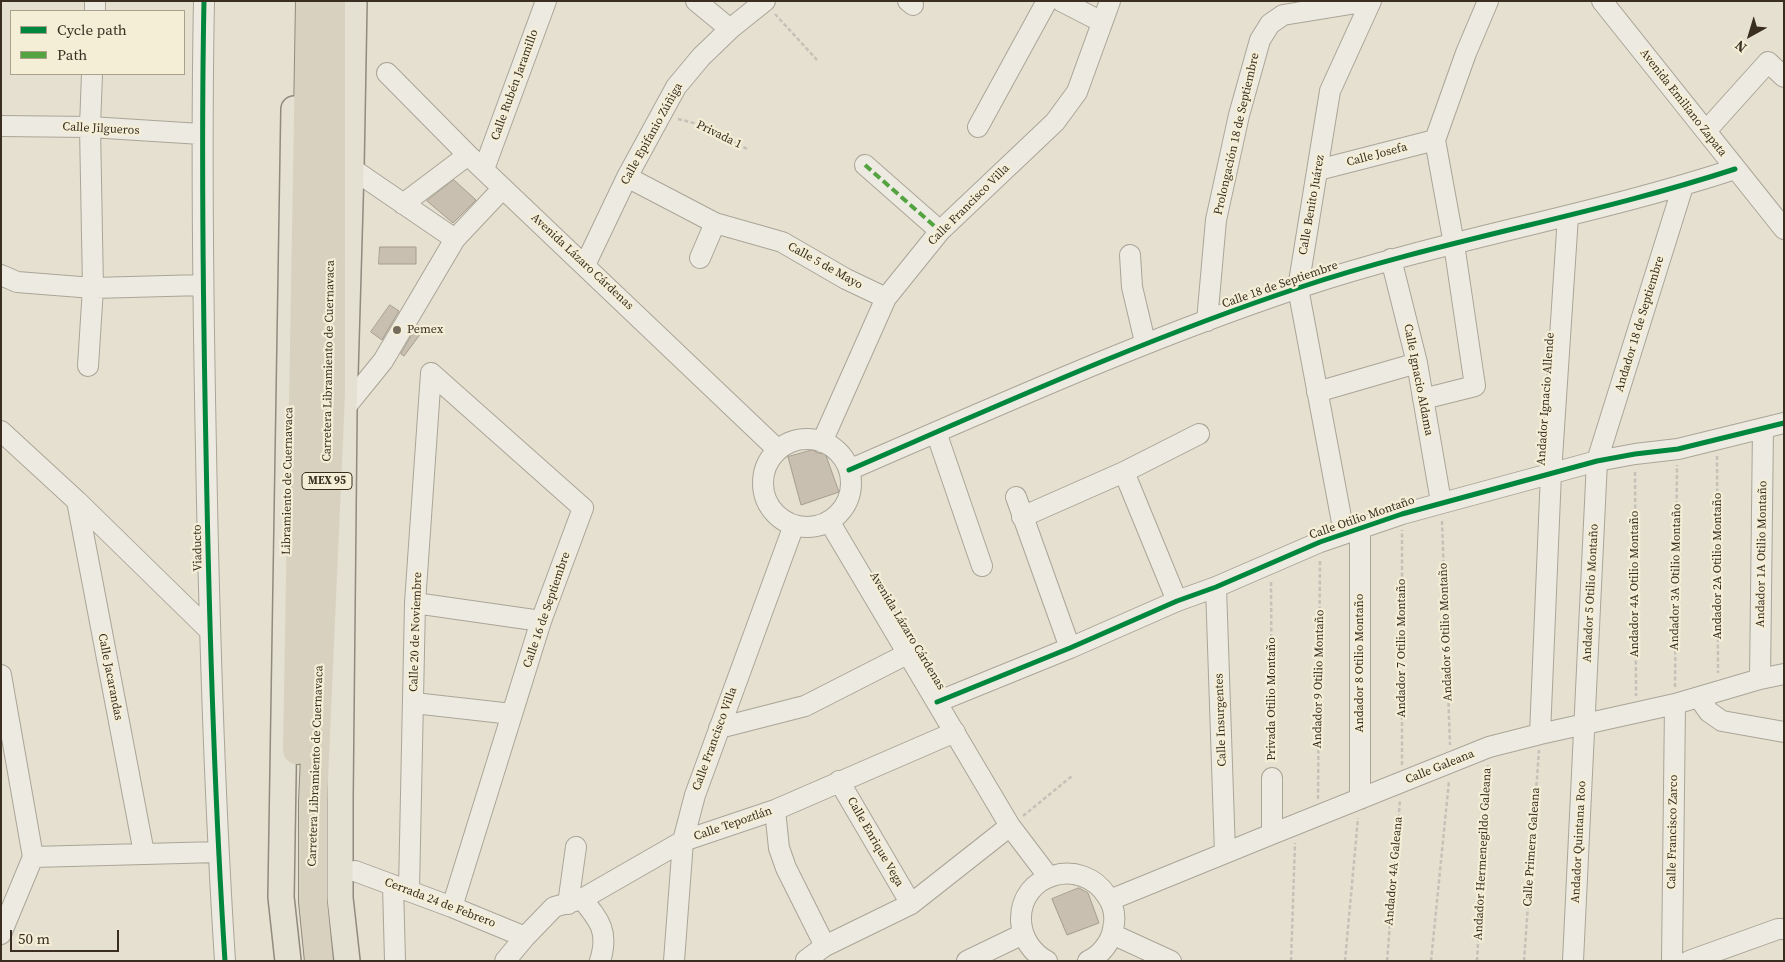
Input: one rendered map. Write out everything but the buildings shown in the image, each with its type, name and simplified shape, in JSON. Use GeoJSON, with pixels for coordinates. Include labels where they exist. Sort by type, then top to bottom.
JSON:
{"type":"FeatureCollection","features":[{"type":"Feature","properties":{"kind":"highway","name":"Carretera Libramiento de Cuernavaca"},"geometry":{"type":"LineString","coordinates":[[301,961],[296,898],[296,801],[310,1]]}},
{"type":"Feature","properties":{"kind":"highway","name":"Carretera Libramiento de Cuernavaca"},"geometry":{"type":"LineString","coordinates":[[319,961],[313,901],[312,802],[331,394],[331,1]]}},
{"type":"Feature","properties":{"kind":"main road","name":"Libramiento de Cuernavaca"},"geometry":{"type":"LineString","coordinates":[[288,961],[281,897],[296,1]]}},
{"type":"Feature","properties":{"kind":"main road","name":"MEX 95"},"geometry":{"type":"LineString","coordinates":[[346,961],[340,898],[344,409],[354,1]]}},
{"type":"Feature","properties":{"kind":"street","name":"Viaducto"},"geometry":{"type":"LineString","coordinates":[[204,1],[202,134],[203,284],[209,630],[218,852],[225,961]]}},
{"type":"Feature","properties":{"kind":"street"},"geometry":{"type":"LineString","coordinates":[[696,1],[730,28]]}},
{"type":"Feature","properties":{"kind":"street"},"geometry":{"type":"LineString","coordinates":[[978,127],[1047,1]]}},
{"type":"Feature","properties":{"kind":"street"},"geometry":{"type":"LineString","coordinates":[[1061,1],[1102,22]]}},
{"type":"Feature","properties":{"kind":"street","name":"Calle Francisco Villa"},"geometry":{"type":"LineString","coordinates":[[822,442],[886,298],[940,231],[1055,122],[1077,92],[1110,1]]}},
{"type":"Feature","properties":{"kind":"street","name":"Calle Benito Juárez"},"geometry":{"type":"LineString","coordinates":[[1352,531],[1316,392],[1298,288],[1330,91],[1370,1]]}},
{"type":"Feature","properties":{"kind":"street","name":"Prolongación 18 de Septiembre"},"geometry":{"type":"LineString","coordinates":[[1207,321],[1216,220],[1239,115],[1260,40],[1270,24],[1283,15],[1370,1]]}},
{"type":"Feature","properties":{"kind":"street"},"geometry":{"type":"LineString","coordinates":[[1423,399],[1476,386],[1454,244],[1435,140],[1466,53],[1488,1]]}},
{"type":"Feature","properties":{"kind":"street","name":"Avenida Emiliano Zapata"},"geometry":{"type":"LineString","coordinates":[[1602,1],[1784,229]]}},
{"type":"Feature","properties":{"kind":"street","name":"Calle Epifanio Zúñiga"},"geometry":{"type":"LineString","coordinates":[[585,265],[627,177],[676,87],[701,57],[730,28],[764,2]]}},
{"type":"Feature","properties":{"kind":"street","name":"Calle Rubén Jaramillo"},"geometry":{"type":"LineString","coordinates":[[484,169],[541,3]]}},
{"type":"Feature","properties":{"kind":"street"},"geometry":{"type":"LineString","coordinates":[[1706,131],[1768,62],[1784,77]]}},
{"type":"Feature","properties":{"kind":"street","name":"Avenida Lázaro Cárdenas"},"geometry":{"type":"LineString","coordinates":[[387,73],[468,155],[778,450]]}},
{"type":"Feature","properties":{"kind":"street"},"geometry":{"type":"LineString","coordinates":[[88,366],[93,288],[90,127],[92,75]]}},
{"type":"Feature","properties":{"kind":"street","name":"Calle Jilgueros"},"geometry":{"type":"LineString","coordinates":[[1,126],[90,127],[202,134]]}},
{"type":"Feature","properties":{"kind":"street","name":"Calle Josefa"},"geometry":{"type":"LineString","coordinates":[[1318,170],[1435,140]]}},
{"type":"Feature","properties":{"kind":"street"},"geometry":{"type":"LineString","coordinates":[[403,204],[468,155]]}},
{"type":"Feature","properties":{"kind":"street"},"geometry":{"type":"LineString","coordinates":[[865,164],[940,231]]}},
{"type":"Feature","properties":{"kind":"street"},"geometry":{"type":"LineString","coordinates":[[351,168],[455,239]]}},
{"type":"Feature","properties":{"kind":"street","name":"Calle 18 de Septiembre"},"geometry":{"type":"LineString","coordinates":[[848,470],[1145,342],[1298,288],[1391,259],[1568,216],[1682,186],[1735,169]]}},
{"type":"Feature","properties":{"kind":"street","name":"Calle 5 de Mayo"},"geometry":{"type":"LineString","coordinates":[[627,177],[715,223],[782,242],[886,298]]}},
{"type":"Feature","properties":{"kind":"street","name":"Andador 18 de Septiembre"},"geometry":{"type":"LineString","coordinates":[[1597,461],[1682,186]]}},
{"type":"Feature","properties":{"kind":"street"},"geometry":{"type":"LineString","coordinates":[[344,409],[383,361],[455,239],[503,188]]}},
{"type":"Feature","properties":{"kind":"street","name":"Andador Ignacio Allende"},"geometry":{"type":"LineString","coordinates":[[1540,734],[1551,473],[1568,216]]}},
{"type":"Feature","properties":{"kind":"street"},"geometry":{"type":"LineString","coordinates":[[700,258],[715,223]]}},
{"type":"Feature","properties":{"kind":"street"},"geometry":{"type":"LineString","coordinates":[[1130,255],[1132,287],[1145,342]]}},
{"type":"Feature","properties":{"kind":"street","name":"Calle Ignacio Aldama"},"geometry":{"type":"LineString","coordinates":[[1391,259],[1417,363],[1441,502]]}},
{"type":"Feature","properties":{"kind":"street"},"geometry":{"type":"LineString","coordinates":[[1,275],[17,282],[93,288],[203,284]]}},
{"type":"Feature","properties":{"kind":"street"},"geometry":{"type":"LineString","coordinates":[[1316,392],[1417,363]]}},
{"type":"Feature","properties":{"kind":"street","name":"Calle 20 de Noviembre"},"geometry":{"type":"LineString","coordinates":[[395,961],[414,703],[415,603],[430,373]]}},
{"type":"Feature","properties":{"kind":"street","name":"Calle 16 de Septiembre"},"geometry":{"type":"LineString","coordinates":[[430,373],[583,508],[541,621],[452,907]]}},
{"type":"Feature","properties":{"kind":"street","name":"Calle Otilio Montaño"},"geometry":{"type":"LineString","coordinates":[[937,702],[1320,542],[1402,514],[1597,461],[1678,449],[1784,423]]}},
{"type":"Feature","properties":{"kind":"street","name":"Andador 1A Otilio Montaño"},"geometry":{"type":"LineString","coordinates":[[1760,679],[1763,428]]}},
{"type":"Feature","properties":{"kind":"street"},"geometry":{"type":"LineString","coordinates":[[1,431],[77,501],[209,630]]}},
{"type":"Feature","properties":{"kind":"street"},"geometry":{"type":"LineString","coordinates":[[936,432],[982,566]]}},
{"type":"Feature","properties":{"kind":"street"},"geometry":{"type":"LineString","coordinates":[[1022,517],[1124,472],[1198,434]]}},
{"type":"Feature","properties":{"kind":"street"},"geometry":{"type":"LineString","coordinates":[[799,440],[822,442],[834,449],[843,458],[848,470],[850,485],[848,499],[840,512],[829,521],[818,526],[794,525],[774,513],[768,503],[763,481],[765,469],[770,459],[778,450],[788,444],[799,440]]}},
{"type":"Feature","properties":{"kind":"street","name":"Andador 5 Otilio Montaño"},"geometry":{"type":"LineString","coordinates":[[1585,724],[1597,461]]}},
{"type":"Feature","properties":{"kind":"street"},"geometry":{"type":"LineString","coordinates":[[1124,472],[1177,601]]}},
{"type":"Feature","properties":{"kind":"street"},"geometry":{"type":"LineString","coordinates":[[1016,496],[1070,648]]}},
{"type":"Feature","properties":{"kind":"street","name":"Calle Jacarandas"},"geometry":{"type":"LineString","coordinates":[[77,501],[144,853]]}},
{"type":"Feature","properties":{"kind":"street","name":"Avenida Lázaro Cárdenas"},"geometry":{"type":"LineString","coordinates":[[829,521],[1010,826],[1048,876]]}},
{"type":"Feature","properties":{"kind":"street","name":"Calle Francisco Villa"},"geometry":{"type":"LineString","coordinates":[[674,961],[683,841],[695,795],[794,525]]}},
{"type":"Feature","properties":{"kind":"street","name":"Andador 8 Otilio Montaño"},"geometry":{"type":"LineString","coordinates":[[1352,531],[1360,799]]}},
{"type":"Feature","properties":{"kind":"street","name":"Calle Insurgentes"},"geometry":{"type":"LineString","coordinates":[[1216,587],[1225,853]]}},
{"type":"Feature","properties":{"kind":"street"},"geometry":{"type":"LineString","coordinates":[[415,603],[541,621]]}},
{"type":"Feature","properties":{"kind":"street"},"geometry":{"type":"LineString","coordinates":[[719,728],[806,706],[909,653]]}},
{"type":"Feature","properties":{"kind":"street","name":"Calle Galeana"},"geometry":{"type":"LineString","coordinates":[[1110,900],[1489,747],[1675,704],[1760,679],[1784,674]]}},
{"type":"Feature","properties":{"kind":"street"},"geometry":{"type":"LineString","coordinates":[[1,675],[33,857],[1,934]]}},
{"type":"Feature","properties":{"kind":"street"},"geometry":{"type":"LineString","coordinates":[[1709,695],[1709,712],[1722,721],[1784,732]]}},
{"type":"Feature","properties":{"kind":"street"},"geometry":{"type":"LineString","coordinates":[[414,703],[512,714]]}},
{"type":"Feature","properties":{"kind":"street","name":"Calle Francisco Zarco"},"geometry":{"type":"LineString","coordinates":[[1672,961],[1675,704]]}},
{"type":"Feature","properties":{"kind":"street","name":"Andador Quintana Roo"},"geometry":{"type":"LineString","coordinates":[[1573,961],[1585,724]]}},
{"type":"Feature","properties":{"kind":"street","name":"Calle Tepoztlán"},"geometry":{"type":"LineString","coordinates":[[505,961],[554,907],[575,901],[683,841],[775,810],[955,732]]}},
{"type":"Feature","properties":{"kind":"street","name":"Privada Otilio Montaño"},"geometry":{"type":"LineString","coordinates":[[1272,778],[1272,834]]}},
{"type":"Feature","properties":{"kind":"street","name":"Calle Enrique Vega"},"geometry":{"type":"LineString","coordinates":[[839,781],[911,904]]}},
{"type":"Feature","properties":{"kind":"street"},"geometry":{"type":"LineString","coordinates":[[775,810],[779,848],[786,868],[825,946]]}},
{"type":"Feature","properties":{"kind":"street"},"geometry":{"type":"LineString","coordinates":[[806,960],[825,946],[911,904],[1010,826]]}},
{"type":"Feature","properties":{"kind":"street"},"geometry":{"type":"LineString","coordinates":[[576,847],[575,901],[594,914],[604,931],[604,947],[600,961]]}},
{"type":"Feature","properties":{"kind":"street"},"geometry":{"type":"LineString","coordinates":[[33,857],[218,852]]}},
{"type":"Feature","properties":{"kind":"street","name":"Cerrada 24 de Febrero"},"geometry":{"type":"LineString","coordinates":[[355,871],[452,907],[525,937]]}},
{"type":"Feature","properties":{"kind":"street"},"geometry":{"type":"LineString","coordinates":[[1047,961],[1034,952],[1023,934],[1022,907],[1028,894],[1037,884],[1048,876],[1062,873],[1077,874],[1091,878],[1103,888],[1114,911],[1115,923],[1105,948],[1088,961]]}},
{"type":"Feature","properties":{"kind":"street"},"geometry":{"type":"LineString","coordinates":[[1689,961],[1727,954],[1784,929]]}},
{"type":"Feature","properties":{"kind":"street"},"geometry":{"type":"LineString","coordinates":[[967,961],[1023,934]]}},
{"type":"Feature","properties":{"kind":"street"},"geometry":{"type":"LineString","coordinates":[[1112,934],[1171,961]]}},
{"type":"Feature","properties":{"kind":"path"},"geometry":{"type":"LineString","coordinates":[[764,2],[817,60]]}},
{"type":"Feature","properties":{"kind":"path"},"geometry":{"type":"LineString","coordinates":[[1010,826],[1072,776]]}},
{"type":"Feature","properties":{"kind":"path"},"geometry":{"type":"LineString","coordinates":[[1345,961],[1360,799]]}},
{"type":"Feature","properties":{"kind":"path"},"geometry":{"type":"LineString","coordinates":[[1291,961],[1296,824]]}},
{"type":"Feature","properties":{"kind":"marked path"},"geometry":{"type":"LineString","coordinates":[[865,165],[940,231]]}},
{"type":"Feature","properties":{"kind":"cycle path"},"geometry":{"type":"LineString","coordinates":[[204,1],[203,226],[207,514],[215,769],[225,961]]}},
{"type":"Feature","properties":{"kind":"cycle path"},"geometry":{"type":"LineString","coordinates":[[849,470],[1128,351],[1298,288],[1407,256],[1626,201],[1735,169]]}},
{"type":"Feature","properties":{"kind":"cycle path"},"geometry":{"type":"LineString","coordinates":[[937,702],[1320,542],[1402,514],[1597,461],[1678,449],[1784,423]]}},
{"type":"Feature","properties":{"kind":"place","name":"Pemex"},"geometry":{"type":"Point","coordinates":[397,330]}}]}
